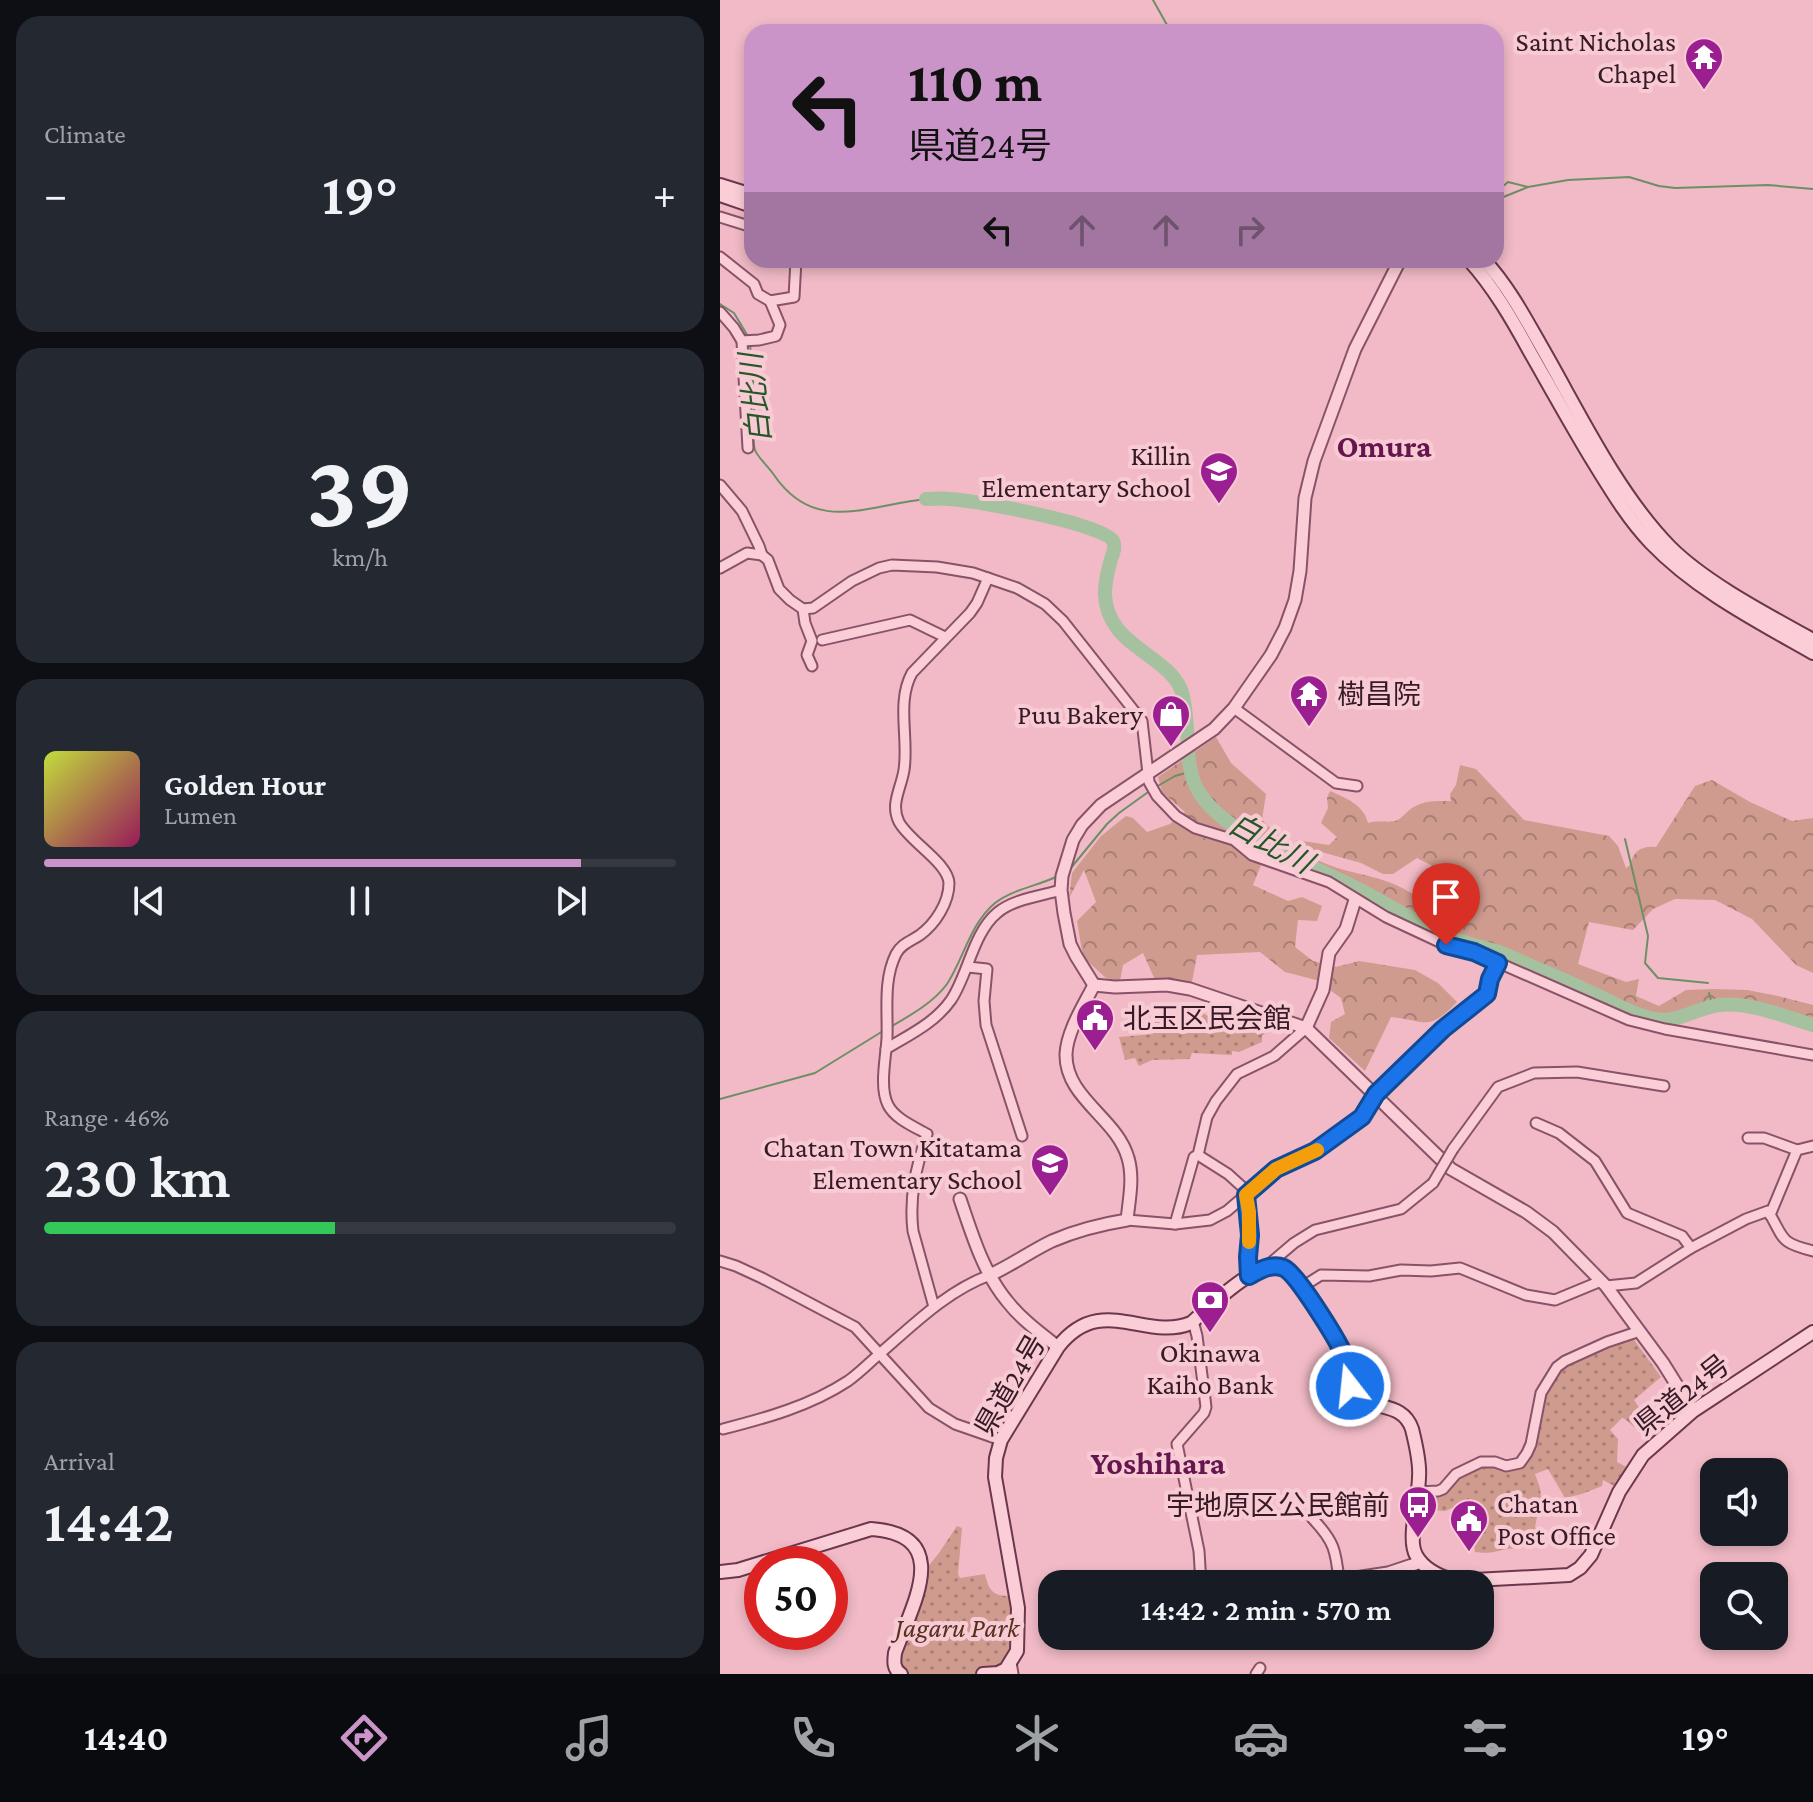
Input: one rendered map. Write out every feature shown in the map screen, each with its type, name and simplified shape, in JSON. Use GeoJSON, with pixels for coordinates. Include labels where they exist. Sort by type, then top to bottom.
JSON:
{"type":"FeatureCollection","features":[{"type":"Feature","properties":{"kind":"main road"},"geometry":{"type":"LineString","coordinates":[[720,185],[744,192]]}},
{"type":"Feature","properties":{"kind":"main road"},"geometry":{"type":"LineString","coordinates":[[720,195],[744,203]]}},
{"type":"Feature","properties":{"kind":"main road"},"geometry":{"type":"LineString","coordinates":[[1475,268],[1504,306],[1574,431],[1637,527],[1677,567],[1722,599],[1813,653]]}},
{"type":"Feature","properties":{"kind":"main road"},"geometry":{"type":"LineString","coordinates":[[1490,268],[1515,300],[1603,454],[1650,525],[1697,570],[1813,640]]}},
{"type":"Feature","properties":{"kind":"main road"},"geometry":{"type":"LineString","coordinates":[[1193,1321],[1249,1276],[1267,1266],[1289,1271],[1345,1357],[1350,1386],[1355,1394],[1362,1400],[1399,1411],[1412,1429],[1420,1476],[1412,1545],[1421,1562]]}},
{"type":"Feature","properties":{"kind":"main road","name":"県道24号"},"geometry":{"type":"LineString","coordinates":[[983,1674],[1012,1668],[1017,1651],[1018,1608],[995,1477],[1001,1440],[1058,1347],[1068,1334],[1081,1325],[1116,1320],[1170,1328],[1193,1321]]}},
{"type":"Feature","properties":{"kind":"main road","name":"県道24号"},"geometry":{"type":"LineString","coordinates":[[1421,1562],[1439,1576],[1456,1581],[1569,1575],[1591,1555],[1619,1492],[1643,1455],[1693,1411],[1813,1332]]}},
{"type":"Feature","properties":{"kind":"main road"},"geometry":{"type":"LineString","coordinates":[[720,1572],[738,1570],[871,1529],[888,1530],[903,1537],[914,1545],[923,1568],[895,1653],[897,1673]]}},
{"type":"Feature","properties":{"kind":"street"},"geometry":{"type":"LineString","coordinates":[[720,217],[744,224]]}},
{"type":"Feature","properties":{"kind":"street"},"geometry":{"type":"LineString","coordinates":[[720,257],[754,284],[758,294],[770,301],[780,325],[776,336],[747,341]]}},
{"type":"Feature","properties":{"kind":"street"},"geometry":{"type":"LineString","coordinates":[[770,301],[794,297],[796,268]]}},
{"type":"Feature","properties":{"kind":"street"},"geometry":{"type":"LineString","coordinates":[[1094,985],[1070,944],[1064,913],[1061,887],[1073,840],[1089,816],[1101,805],[1148,778],[1177,753],[1214,729],[1234,708],[1271,655],[1295,600],[1305,498],[1314,461],[1355,349],[1396,268]]}},
{"type":"Feature","properties":{"kind":"street"},"geometry":{"type":"LineString","coordinates":[[720,312],[747,341],[748,448]]}},
{"type":"Feature","properties":{"kind":"street"},"geometry":{"type":"LineString","coordinates":[[722,490],[742,511],[762,555],[768,560],[779,589],[803,609],[813,608],[852,581],[892,565],[973,573],[1030,594],[1045,604],[1063,621],[1142,721],[1148,778],[1157,796],[1176,816],[1195,828],[1234,840],[1252,855],[1329,882],[1386,917],[1446,945],[1474,952],[1629,1020],[1813,1055]]}},
{"type":"Feature","properties":{"kind":"street"},"geometry":{"type":"LineString","coordinates":[[720,568],[747,553],[762,555]]}},
{"type":"Feature","properties":{"kind":"street"},"geometry":{"type":"LineString","coordinates":[[934,1307],[912,1219],[913,1183],[927,1134],[887,1104],[887,990],[896,954],[902,946],[931,927],[942,908],[949,886],[947,874],[903,829],[895,811],[895,802],[906,749],[906,685],[912,673],[970,613],[988,578]]}},
{"type":"Feature","properties":{"kind":"street"},"geometry":{"type":"LineString","coordinates":[[803,609],[812,641],[807,655],[812,666]]}},
{"type":"Feature","properties":{"kind":"street"},"geometry":{"type":"LineString","coordinates":[[822,640],[910,620],[945,637]]}},
{"type":"Feature","properties":{"kind":"street"},"geometry":{"type":"LineString","coordinates":[[1234,708],[1336,783],[1357,786]]}},
{"type":"Feature","properties":{"kind":"street"},"geometry":{"type":"LineString","coordinates":[[886,1049],[923,1027],[944,1009],[952,999],[983,931],[994,916],[1061,887]]}},
{"type":"Feature","properties":{"kind":"street"},"geometry":{"type":"LineString","coordinates":[[1175,1224],[1207,1117],[1237,1074],[1274,1056],[1306,1028],[1323,990],[1329,953],[1346,929],[1355,900]]}},
{"type":"Feature","properties":{"kind":"street"},"geometry":{"type":"LineString","coordinates":[[723,1429],[798,1407],[849,1381],[934,1307],[978,1279],[1006,1268],[1053,1241],[1107,1223],[1127,1220],[1175,1224],[1210,1220],[1227,1211],[1276,1169],[1315,1151],[1362,1117],[1376,1094],[1443,1029],[1487,994],[1498,963]]}},
{"type":"Feature","properties":{"kind":"street"},"geometry":{"type":"LineString","coordinates":[[968,967],[987,969],[984,1001],[986,1025],[1022,1136]]}},
{"type":"Feature","properties":{"kind":"street"},"geometry":{"type":"LineString","coordinates":[[1094,985],[1167,985],[1190,989],[1306,1028],[1451,1169],[1526,1212],[1553,1232],[1604,1284],[1640,1331],[1693,1411]]}},
{"type":"Feature","properties":{"kind":"street"},"geometry":{"type":"LineString","coordinates":[[1094,985],[1067,1044],[1067,1067],[1075,1087],[1110,1125],[1128,1156],[1131,1187],[1127,1220]]}},
{"type":"Feature","properties":{"kind":"street"},"geometry":{"type":"LineString","coordinates":[[1267,1266],[1315,1230],[1401,1209],[1433,1183],[1453,1149],[1498,1087],[1534,1073],[1577,1072],[1664,1086]]}},
{"type":"Feature","properties":{"kind":"street"},"geometry":{"type":"LineString","coordinates":[[1536,1123],[1559,1133],[1595,1161],[1627,1213],[1682,1236],[1691,1248]]}},
{"type":"Feature","properties":{"kind":"street"},"geometry":{"type":"LineString","coordinates":[[1748,1138],[1764,1138],[1797,1150],[1813,1146]]}},
{"type":"Feature","properties":{"kind":"street"},"geometry":{"type":"LineString","coordinates":[[1770,1215],[1797,1150]]}},
{"type":"Feature","properties":{"kind":"street"},"geometry":{"type":"LineString","coordinates":[[1198,1155],[1228,1174],[1247,1194],[1249,1276]]}},
{"type":"Feature","properties":{"kind":"street"},"geometry":{"type":"LineString","coordinates":[[960,1199],[980,1254],[1008,1303],[1058,1347]]}},
{"type":"Feature","properties":{"kind":"street"},"geometry":{"type":"LineString","coordinates":[[1302,1287],[1321,1275],[1369,1276],[1401,1270],[1460,1268],[1526,1295],[1555,1300],[1604,1284],[1636,1283],[1691,1248],[1768,1211],[1783,1239],[1813,1251]]}},
{"type":"Feature","properties":{"kind":"street"},"geometry":{"type":"LineString","coordinates":[[720,1261],[762,1278],[855,1327],[929,1408],[955,1424],[1001,1440]]}},
{"type":"Feature","properties":{"kind":"street"},"geometry":{"type":"LineString","coordinates":[[1193,1321],[1206,1407],[1177,1444],[1200,1570]]}},
{"type":"Feature","properties":{"kind":"street"},"geometry":{"type":"LineString","coordinates":[[1418,1492],[1443,1489],[1456,1474],[1481,1462],[1506,1466],[1520,1463],[1531,1444],[1541,1393],[1557,1367],[1596,1347],[1640,1331]]}},
{"type":"Feature","properties":{"kind":"street"},"geometry":{"type":"LineString","coordinates":[[1312,1518],[1332,1542],[1338,1570]]}},
{"type":"Feature","properties":{"kind":"street"},"geometry":{"type":"LineString","coordinates":[[1397,1570],[1421,1562]]}},
{"type":"Feature","properties":{"kind":"green space"},"geometry":{"type":"Polygon","coordinates":[[[1216,737],[1231,763],[1266,794],[1262,820],[1281,837],[1323,863],[1390,883],[1429,903],[1446,873],[1417,858],[1393,874],[1383,874],[1361,863],[1307,848],[1296,840],[1329,845],[1337,837],[1321,823],[1328,808],[1330,791],[1348,799],[1363,811],[1368,823],[1392,822],[1421,804],[1451,801],[1450,794],[1456,785],[1460,765],[1476,769],[1524,820],[1609,836],[1618,846],[1626,868],[1639,850],[1656,847],[1695,786],[1712,780],[1792,821],[1813,818],[1813,973],[1796,965],[1752,919],[1715,900],[1675,899],[1653,909],[1633,930],[1589,922],[1578,964],[1626,982],[1639,979],[1636,996],[1659,1006],[1686,990],[1747,990],[1813,1005],[1813,1019],[1735,999],[1712,1000],[1667,1023],[1648,1020],[1616,1009],[1513,962],[1439,936],[1315,871],[1283,859],[1261,865],[1253,885],[1288,901],[1302,897],[1322,906],[1317,921],[1298,920],[1295,947],[1313,961],[1336,967],[1359,961],[1415,970],[1438,983],[1457,1002],[1433,1021],[1391,1017],[1365,1071],[1329,1038],[1331,1022],[1345,1014],[1341,998],[1316,980],[1285,972],[1260,952],[1197,955],[1192,982],[1155,980],[1143,953],[1123,965],[1120,981],[1106,978],[1083,957],[1077,921],[1096,902],[1084,870],[1069,898],[1072,873],[1101,836],[1126,816],[1133,818],[1147,832],[1170,824],[1185,812],[1162,792],[1158,777],[1216,737]]]}},
{"type":"Feature","properties":{"kind":"green space"},"geometry":{"type":"Polygon","coordinates":[[[1166,1009],[1195,1010],[1213,1018],[1260,1022],[1273,1027],[1262,1036],[1262,1042],[1239,1052],[1232,1051],[1232,1055],[1192,1053],[1190,1059],[1152,1060],[1139,1066],[1135,1058],[1125,1060],[1119,1037],[1153,1034],[1155,1020],[1164,1016],[1166,1009]]]}},
{"type":"Feature","properties":{"kind":"green space"},"geometry":{"type":"Polygon","coordinates":[[[1632,1337],[1661,1377],[1634,1400],[1645,1416],[1634,1427],[1622,1418],[1610,1430],[1618,1439],[1617,1462],[1632,1470],[1620,1489],[1603,1480],[1602,1486],[1565,1498],[1548,1469],[1535,1474],[1542,1507],[1535,1527],[1546,1536],[1545,1543],[1488,1553],[1475,1552],[1474,1545],[1466,1544],[1468,1505],[1462,1504],[1445,1511],[1417,1509],[1418,1492],[1435,1492],[1477,1464],[1521,1462],[1540,1401],[1559,1370],[1583,1355],[1632,1337]]]}},
{"type":"Feature","properties":{"kind":"green space","name":"Jagaru Park"},"geometry":{"type":"Polygon","coordinates":[[[957,1526],[962,1528],[960,1578],[985,1574],[995,1593],[1016,1595],[1011,1662],[983,1674],[901,1674],[895,1653],[922,1574],[957,1526]]]}},
{"type":"Feature","properties":{"kind":"waterway"},"geometry":{"type":"LineString","coordinates":[[1153,0],[1166,24]]}},
{"type":"Feature","properties":{"kind":"waterway"},"geometry":{"type":"LineString","coordinates":[[1504,185],[1508,182],[1528,187],[1568,180],[1629,177],[1675,188],[1768,185],[1813,189]]}},
{"type":"Feature","properties":{"kind":"waterway"},"geometry":{"type":"LineString","coordinates":[[1504,197],[1528,187]]}},
{"type":"Feature","properties":{"kind":"waterway","name":"白比川"},"geometry":{"type":"LineString","coordinates":[[720,304],[734,313],[749,338]]}},
{"type":"Feature","properties":{"kind":"waterway","name":"白比川"},"geometry":{"type":"LineString","coordinates":[[750,345],[755,450],[790,494],[807,505],[825,511],[844,512],[926,499]]}},
{"type":"Feature","properties":{"kind":"waterway","name":"白比川"},"geometry":{"type":"LineString","coordinates":[[926,499],[963,500],[1037,514],[1087,527],[1113,541],[1105,594],[1108,611],[1124,637],[1164,668],[1179,685],[1194,781],[1213,810],[1247,834],[1435,931],[1504,954],[1640,1015],[1663,1020],[1719,1005],[1731,1005],[1767,1010],[1813,1025]]}},
{"type":"Feature","properties":{"kind":"waterway"},"geometry":{"type":"LineString","coordinates":[[1156,787],[1189,772]]}},
{"type":"Feature","properties":{"kind":"waterway"},"geometry":{"type":"LineString","coordinates":[[1070,869],[1107,824],[1151,790]]}},
{"type":"Feature","properties":{"kind":"waterway"},"geometry":{"type":"LineString","coordinates":[[1625,839],[1648,936],[1645,963],[1658,978],[1708,983]]}},
{"type":"Feature","properties":{"kind":"waterway"},"geometry":{"type":"LineString","coordinates":[[892,1026],[922,1008],[942,991],[986,911],[1010,894],[1058,876]]}},
{"type":"Feature","properties":{"kind":"waterway"},"geometry":{"type":"LineString","coordinates":[[1709,993],[1713,1006]]}},
{"type":"Feature","properties":{"kind":"waterway"},"geometry":{"type":"LineString","coordinates":[[720,1099],[815,1073],[883,1031]]}},
{"type":"Feature","properties":{"kind":"slow traffic"},"geometry":{"type":"LineString","coordinates":[[1249,1242],[1246,1195],[1276,1169],[1317,1150]]}},
{"type":"Feature","properties":{"kind":"place","name":"Saint Nicholas Chapel"},"geometry":{"type":"Point","coordinates":[1704,91]}},
{"type":"Feature","properties":{"kind":"place","name":"Killin Elementary School"},"geometry":{"type":"Point","coordinates":[1219,505]}},
{"type":"Feature","properties":{"kind":"place","name":"樹昌院"},"geometry":{"type":"Point","coordinates":[1309,728]}},
{"type":"Feature","properties":{"kind":"place","name":"Puu Bakery"},"geometry":{"type":"Point","coordinates":[1171,748]}},
{"type":"Feature","properties":{"kind":"place","name":"北玉区民会館"},"geometry":{"type":"Point","coordinates":[1095,1052]}},
{"type":"Feature","properties":{"kind":"place","name":"Chatan Town Kitatama Elementary School"},"geometry":{"type":"Point","coordinates":[1050,1197]}},
{"type":"Feature","properties":{"kind":"place","name":"Okinawa Kaiho Bank"},"geometry":{"type":"Point","coordinates":[1210,1334]}},
{"type":"Feature","properties":{"kind":"place","name":"宇地原区公民館前"},"geometry":{"type":"Point","coordinates":[1418,1539]}},
{"type":"Feature","properties":{"kind":"place","name":"Chatan Post Office"},"geometry":{"type":"Point","coordinates":[1469,1553]}},
{"type":"Feature","properties":{"kind":"district","name":"Omura"},"geometry":{"type":"Point","coordinates":[1384,446]}},
{"type":"Feature","properties":{"kind":"district","name":"Yoshihara"},"geometry":{"type":"Point","coordinates":[1158,1463]}},
{"type":"Feature","properties":{"kind":"route"},"geometry":{"type":"LineString","coordinates":[[1350,1386],[1345,1357],[1318,1311],[1289,1271],[1267,1266],[1249,1276],[1250,1235],[1246,1195],[1276,1169],[1315,1151],[1362,1117],[1376,1094],[1443,1029],[1487,994],[1498,963],[1474,952],[1446,945]]}}]}
